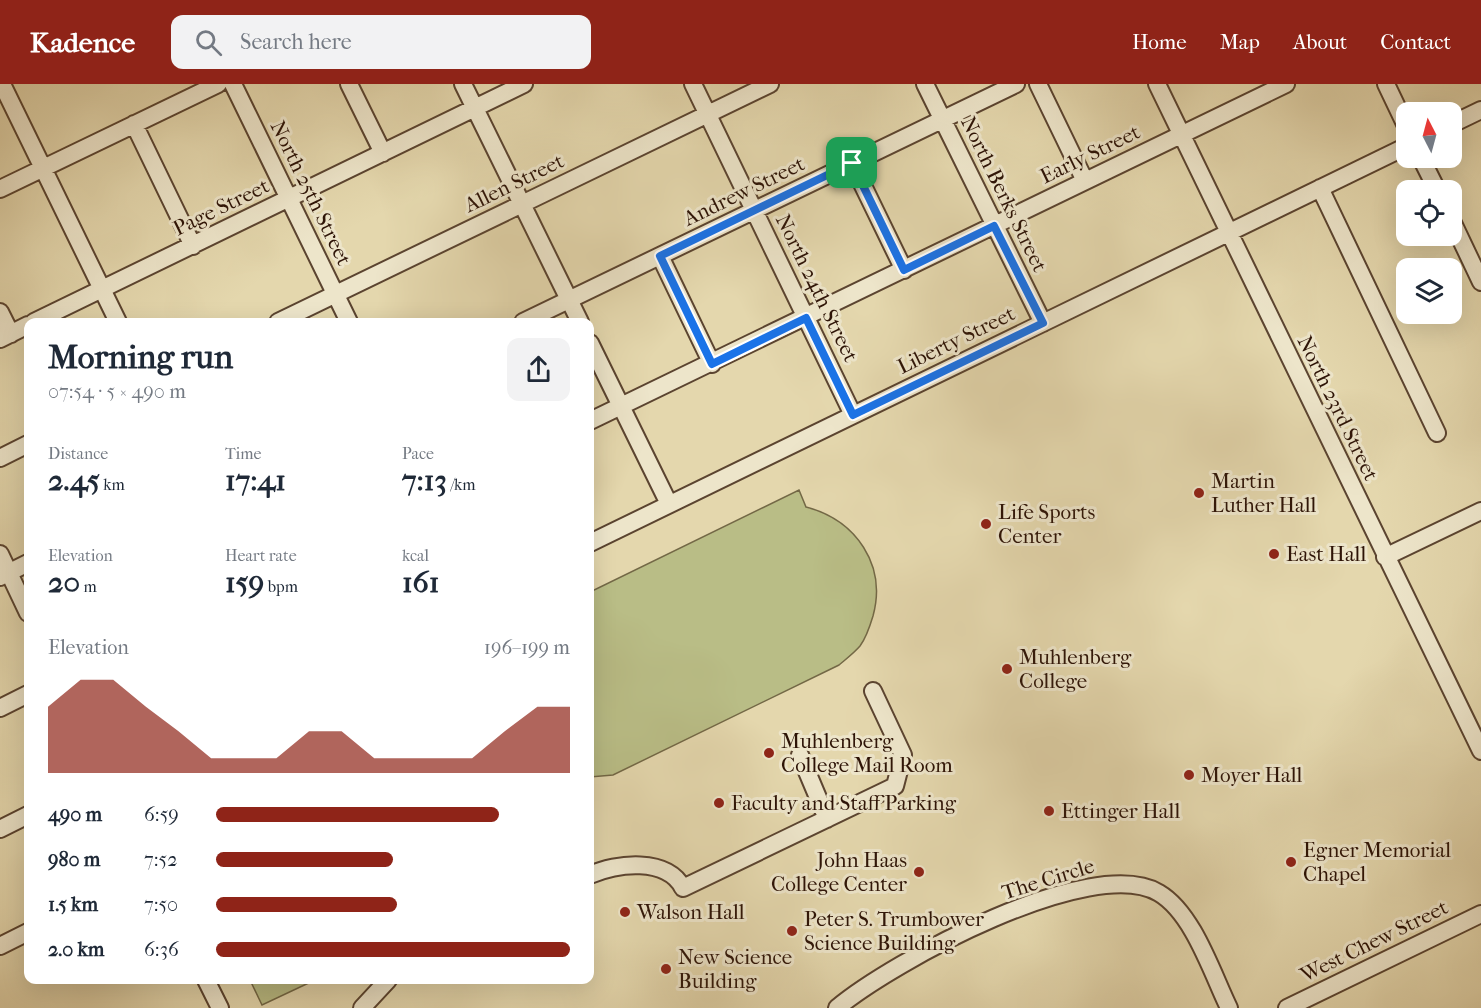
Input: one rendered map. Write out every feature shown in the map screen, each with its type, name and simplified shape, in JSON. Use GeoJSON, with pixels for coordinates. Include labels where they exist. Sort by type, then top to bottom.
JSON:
{"type":"FeatureCollection","features":[{"type":"Feature","properties":{"kind":"street"},"geometry":{"type":"LineString","coordinates":[[2,84],[116,318]]}},
{"type":"Feature","properties":{"kind":"street"},"geometry":{"type":"LineString","coordinates":[[0,189],[218,84]]}},
{"type":"Feature","properties":{"kind":"street","name":"North 25th Street"},"geometry":{"type":"LineString","coordinates":[[233,84],[347,318]]}},
{"type":"Feature","properties":{"kind":"street"},"geometry":{"type":"LineString","coordinates":[[350,84],[383,153]]}},
{"type":"Feature","properties":{"kind":"street"},"geometry":{"type":"LineString","coordinates":[[463,84],[578,318]]}},
{"type":"Feature","properties":{"kind":"street","name":"Page Street"},"geometry":{"type":"LineString","coordinates":[[42,318],[524,84]]}},
{"type":"Feature","properties":{"kind":"street","name":"North 24th Street"},"geometry":{"type":"LineString","coordinates":[[693,84],[853,415]]}},
{"type":"Feature","properties":{"kind":"street","name":"Allen Street"},"geometry":{"type":"LineString","coordinates":[[286,318],[770,84]]}},
{"type":"Feature","properties":{"kind":"street","name":"North Berks Street"},"geometry":{"type":"LineString","coordinates":[[925,84],[1043,323]]}},
{"type":"Feature","properties":{"kind":"street","name":"Andrew Street"},"geometry":{"type":"LineString","coordinates":[[531,318],[1016,84]]}},
{"type":"Feature","properties":{"kind":"street"},"geometry":{"type":"LineString","coordinates":[[1038,84],[1085,181]]}},
{"type":"Feature","properties":{"kind":"street","name":"North 23rd Street"},"geometry":{"type":"LineString","coordinates":[[1157,84],[1481,751]]}},
{"type":"Feature","properties":{"kind":"street"},"geometry":{"type":"LineString","coordinates":[[1386,84],[1396,105]]}},
{"type":"Feature","properties":{"kind":"street","name":"Early Street"},"geometry":{"type":"LineString","coordinates":[[594,420],[1279,85]]}},
{"type":"Feature","properties":{"kind":"street"},"geometry":{"type":"LineString","coordinates":[[1462,119],[1481,110]]}},
{"type":"Feature","properties":{"kind":"street"},"geometry":{"type":"LineString","coordinates":[[134,124],[193,246]]}},
{"type":"Feature","properties":{"kind":"street","name":"Liberty Street"},"geometry":{"type":"LineString","coordinates":[[594,541],[1396,151]]}},
{"type":"Feature","properties":{"kind":"street"},"geometry":{"type":"LineString","coordinates":[[852,163],[904,270]]}},
{"type":"Feature","properties":{"kind":"street"},"geometry":{"type":"LineString","coordinates":[[1320,188],[1437,433]]}},
{"type":"Feature","properties":{"kind":"street"},"geometry":{"type":"LineString","coordinates":[[1462,242],[1481,282]]}},
{"type":"Feature","properties":{"kind":"street"},"geometry":{"type":"LineString","coordinates":[[660,256],[712,364]]}},
{"type":"Feature","properties":{"kind":"street"},"geometry":{"type":"LineString","coordinates":[[0,312],[5,337],[24,327]]}},
{"type":"Feature","properties":{"kind":"street"},"geometry":{"type":"LineString","coordinates":[[594,351],[669,504]]}},
{"type":"Feature","properties":{"kind":"street"},"geometry":{"type":"LineString","coordinates":[[0,458],[24,446]]}},
{"type":"Feature","properties":{"kind":"street"},"geometry":{"type":"LineString","coordinates":[[1385,557],[1481,511]]}},
{"type":"Feature","properties":{"kind":"street"},"geometry":{"type":"LineString","coordinates":[[0,554],[4,575],[24,607]]}},
{"type":"Feature","properties":{"kind":"street"},"geometry":{"type":"LineString","coordinates":[[4,575],[24,565]]}},
{"type":"Feature","properties":{"kind":"street"},"geometry":{"type":"LineString","coordinates":[[594,873],[615,865],[628,865],[667,873],[679,881],[683,888],[895,786],[903,755],[873,691]]}},
{"type":"Feature","properties":{"kind":"street"},"geometry":{"type":"LineString","coordinates":[[0,708],[24,696]]}},
{"type":"Feature","properties":{"kind":"street"},"geometry":{"type":"LineString","coordinates":[[800,755],[827,819]]}},
{"type":"Feature","properties":{"kind":"street"},"geometry":{"type":"LineString","coordinates":[[0,829],[24,817]]}},
{"type":"Feature","properties":{"kind":"street","name":"The Circle"},"geometry":{"type":"LineString","coordinates":[[837,1008],[896,967],[951,938],[1063,893],[1115,883],[1145,886],[1171,901],[1184,915],[1229,1008]]}},
{"type":"Feature","properties":{"kind":"street","name":"West Chew Street"},"geometry":{"type":"LineString","coordinates":[[1287,1008],[1481,914]]}},
{"type":"Feature","properties":{"kind":"street"},"geometry":{"type":"LineString","coordinates":[[0,946],[24,934]]}},
{"type":"Feature","properties":{"kind":"street"},"geometry":{"type":"LineString","coordinates":[[208,984],[219,1008]]}},
{"type":"Feature","properties":{"kind":"street"},"geometry":{"type":"LineString","coordinates":[[362,1008],[384,984]]}},
{"type":"Feature","properties":{"kind":"green space"},"geometry":{"type":"Polygon","coordinates":[[[799,490],[806,507],[840,522],[864,547],[875,579],[876,597],[871,624],[866,636],[853,654],[839,665],[613,775],[594,777],[594,590],[799,490]]]}},
{"type":"Feature","properties":{"kind":"green space"},"geometry":{"type":"Polygon","coordinates":[[[252,984],[307,984],[262,1005],[252,984]]]}},
{"type":"Feature","properties":{"kind":"place","name":"Martin Luther Hall"},"geometry":{"type":"Point","coordinates":[1199,493]}},
{"type":"Feature","properties":{"kind":"place","name":"Life Sports Center"},"geometry":{"type":"Point","coordinates":[986,524]}},
{"type":"Feature","properties":{"kind":"place","name":"East Hall"},"geometry":{"type":"Point","coordinates":[1274,554]}},
{"type":"Feature","properties":{"kind":"place","name":"Muhlenberg College"},"geometry":{"type":"Point","coordinates":[1007,669]}},
{"type":"Feature","properties":{"kind":"place","name":"Muhlenberg College Mail Room"},"geometry":{"type":"Point","coordinates":[769,753]}},
{"type":"Feature","properties":{"kind":"place","name":"Moyer Hall"},"geometry":{"type":"Point","coordinates":[1189,775]}},
{"type":"Feature","properties":{"kind":"place","name":"Faculty and Staff Parking"},"geometry":{"type":"Point","coordinates":[719,803]}},
{"type":"Feature","properties":{"kind":"place","name":"Ettinger Hall"},"geometry":{"type":"Point","coordinates":[1049,811]}},
{"type":"Feature","properties":{"kind":"place","name":"Egner Memorial Chapel"},"geometry":{"type":"Point","coordinates":[1291,862]}},
{"type":"Feature","properties":{"kind":"place","name":"John Haas College Center"},"geometry":{"type":"Point","coordinates":[919,872]}},
{"type":"Feature","properties":{"kind":"place","name":"Walson Hall"},"geometry":{"type":"Point","coordinates":[625,912]}},
{"type":"Feature","properties":{"kind":"place","name":"Peter S. Trumbower Science Building"},"geometry":{"type":"Point","coordinates":[792,931]}},
{"type":"Feature","properties":{"kind":"place","name":"New Science Building"},"geometry":{"type":"Point","coordinates":[666,969]}},
{"type":"Feature","properties":{"kind":"route"},"geometry":{"type":"LineString","coordinates":[[852,163],[904,270],[994,226],[1043,323],[853,415],[806,318],[712,364],[660,256],[852,163]]}}]}
